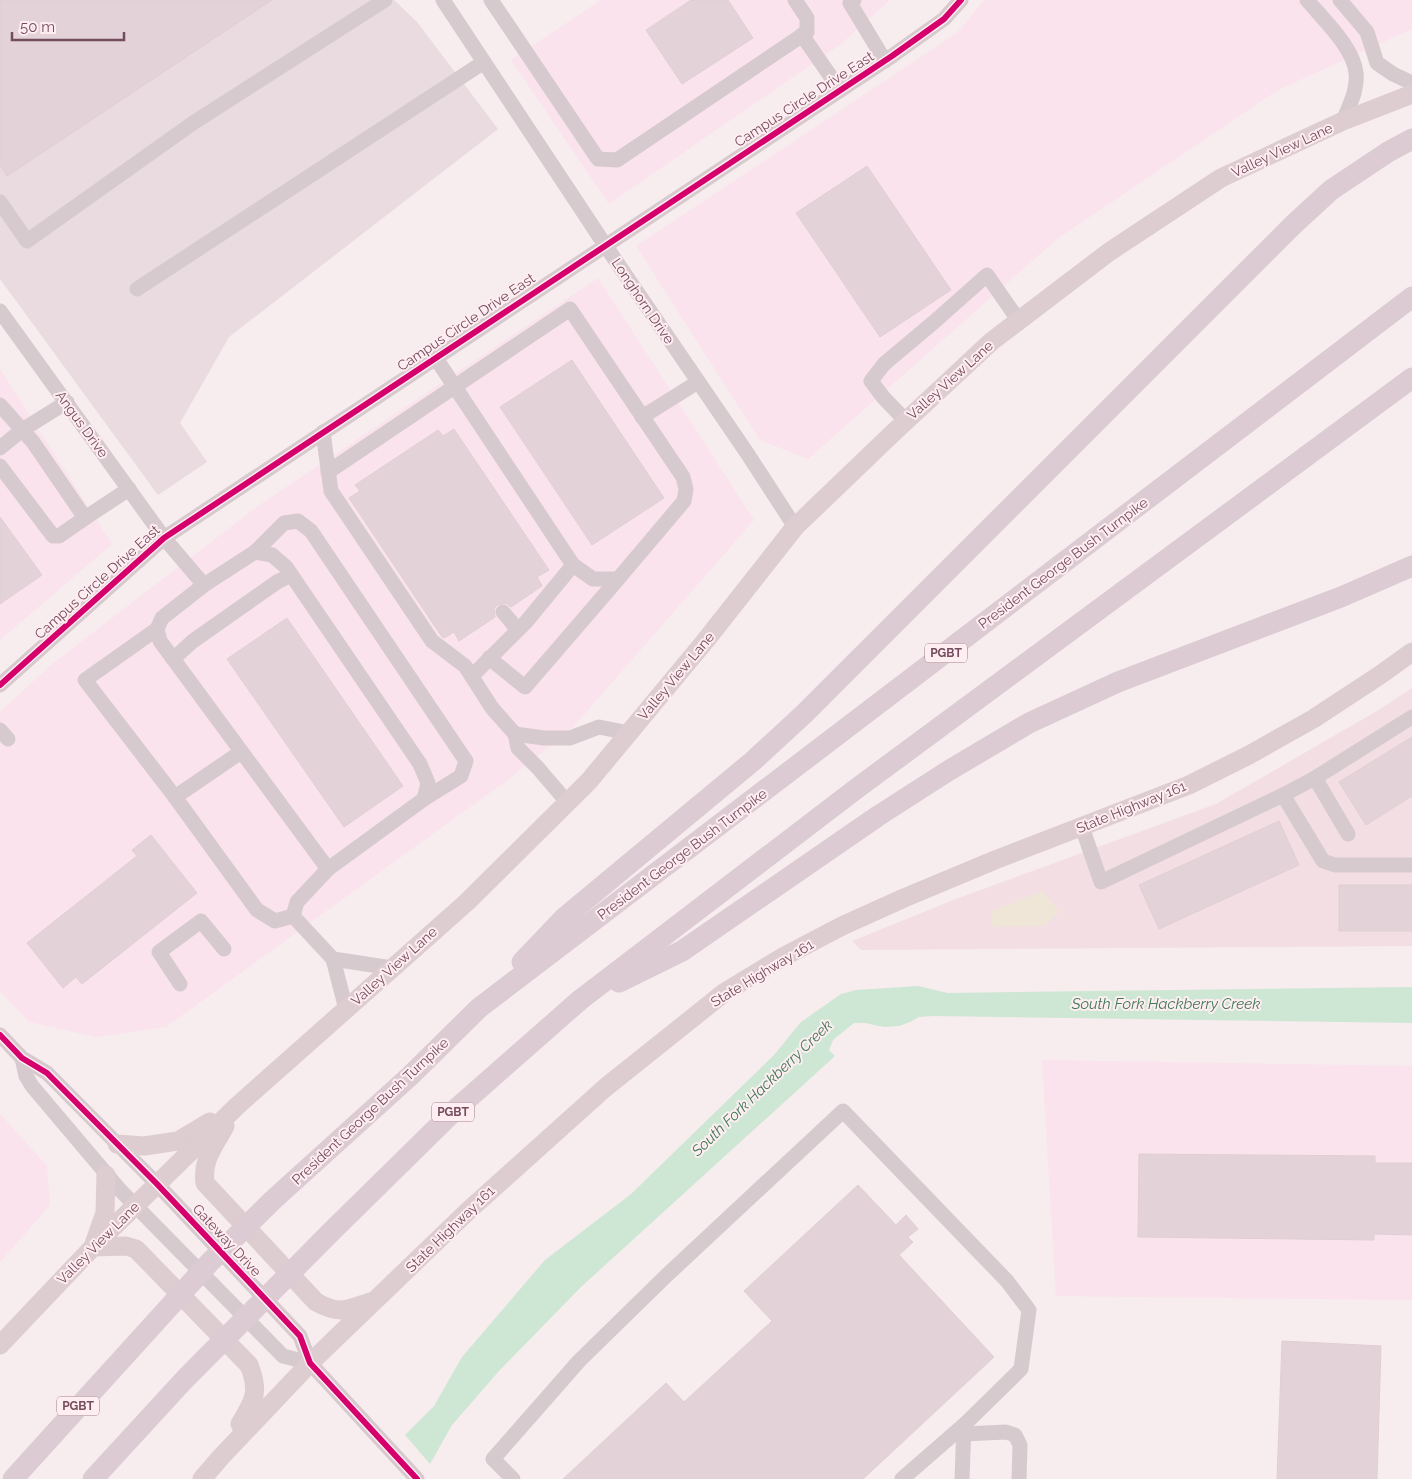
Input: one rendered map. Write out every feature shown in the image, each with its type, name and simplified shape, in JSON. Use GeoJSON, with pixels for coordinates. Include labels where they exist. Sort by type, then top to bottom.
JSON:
{"type":"FeatureCollection","features":[{"type":"Feature","properties":{"kind":"highway"},"geometry":{"type":"LineString","coordinates":[[479,1008],[565,917],[753,761],[805,714],[1293,225],[1332,190],[1388,152],[1412,139]]}},
{"type":"Feature","properties":{"kind":"highway","name":"President George Bush Turnpike"},"geometry":{"type":"LineString","coordinates":[[13,1479],[210,1262],[273,1200],[410,1076],[479,1008],[1412,298]]}},
{"type":"Feature","properties":{"kind":"highway","name":"PGBT"},"geometry":{"type":"LineString","coordinates":[[93,1479],[185,1379],[455,1110],[580,1000],[856,789],[1412,378]]}},
{"type":"Feature","properties":{"kind":"highway"},"geometry":{"type":"LineString","coordinates":[[580,1000],[682,951],[878,816],[948,771],[1029,723],[1118,682],[1340,597],[1412,566]]}},
{"type":"Feature","properties":{"kind":"main road","name":"Valley View Lane"},"geometry":{"type":"LineString","coordinates":[[0,1345],[93,1247],[237,1106],[467,902],[589,781],[706,640],[795,527],[992,341],[1109,252],[1221,178],[1343,121],[1412,94]]}},
{"type":"Feature","properties":{"kind":"main road","name":"State Highway 161"},"geometry":{"type":"LineString","coordinates":[[202,1479],[310,1363],[469,1210],[606,1086],[725,992],[781,958],[860,918],[977,868],[1189,785],[1249,755],[1313,719],[1412,652]]}},
{"type":"Feature","properties":{"kind":"main road"},"geometry":{"type":"LineString","coordinates":[[237,1106],[205,1162],[205,1183],[316,1302],[328,1309],[343,1311],[376,1300]]}},
{"type":"Feature","properties":{"kind":"main road"},"geometry":{"type":"LineString","coordinates":[[117,1144],[144,1146],[178,1141],[237,1106]]}},
{"type":"Feature","properties":{"kind":"main road"},"geometry":{"type":"LineString","coordinates":[[106,1175],[105,1213],[93,1247],[126,1246],[136,1249],[249,1365],[254,1378],[254,1402],[220,1458]]}},
{"type":"Feature","properties":{"kind":"street"},"geometry":{"type":"LineString","coordinates":[[0,202],[28,241],[193,123],[363,6],[385,0]]}},
{"type":"Feature","properties":{"kind":"street","name":"Longhorn Drive"},"geometry":{"type":"LineString","coordinates":[[443,0],[795,527]]}},
{"type":"Feature","properties":{"kind":"street"},"geometry":{"type":"LineString","coordinates":[[491,0],[598,159],[617,160],[807,32],[807,18],[795,0]]}},
{"type":"Feature","properties":{"kind":"street","name":"Campus Circle Drive East"},"geometry":{"type":"LineString","coordinates":[[0,685],[164,538],[885,60],[944,19],[961,0]]}},
{"type":"Feature","properties":{"kind":"street"},"geometry":{"type":"LineString","coordinates":[[1307,0],[1349,51],[1356,72],[1354,94],[1343,121]]}},
{"type":"Feature","properties":{"kind":"street"},"geometry":{"type":"LineString","coordinates":[[1340,0],[1367,32],[1377,63],[1393,74],[1412,83]]}},
{"type":"Feature","properties":{"kind":"street"},"geometry":{"type":"LineString","coordinates":[[850,1],[885,60]]}},
{"type":"Feature","properties":{"kind":"street"},"geometry":{"type":"LineString","coordinates":[[802,35],[840,90]]}},
{"type":"Feature","properties":{"kind":"street"},"geometry":{"type":"LineString","coordinates":[[137,289],[484,62]]}},
{"type":"Feature","properties":{"kind":"street"},"geometry":{"type":"LineString","coordinates":[[906,421],[882,397],[871,381],[884,364],[987,275],[1019,321]]}},
{"type":"Feature","properties":{"kind":"street"},"geometry":{"type":"LineString","coordinates":[[328,472],[570,309],[683,477],[686,489],[684,501],[525,688],[489,658]]}},
{"type":"Feature","properties":{"kind":"street","name":"Angus Drive"},"geometry":{"type":"LineString","coordinates":[[0,311],[164,538],[204,585]]}},
{"type":"Feature","properties":{"kind":"street"},"geometry":{"type":"LineString","coordinates":[[435,358],[573,565],[593,579],[618,579]]}},
{"type":"Feature","properties":{"kind":"street"},"geometry":{"type":"LineString","coordinates":[[642,417],[698,382]]}},
{"type":"Feature","properties":{"kind":"street"},"geometry":{"type":"LineString","coordinates":[[0,448],[22,430],[66,402]]}},
{"type":"Feature","properties":{"kind":"street"},"geometry":{"type":"LineString","coordinates":[[0,405],[33,442],[85,518]]}},
{"type":"Feature","properties":{"kind":"street"},"geometry":{"type":"LineString","coordinates":[[322,432],[331,491],[432,641],[466,666],[492,708],[515,734],[518,748],[567,802]]}},
{"type":"Feature","properties":{"kind":"street"},"geometry":{"type":"LineString","coordinates":[[0,466],[53,536],[59,536],[129,489]]}},
{"type":"Feature","properties":{"kind":"street"},"geometry":{"type":"LineString","coordinates":[[298,521],[311,531],[466,761],[461,776],[424,799],[328,869],[298,902],[293,916],[275,921],[257,910],[175,797],[85,680],[157,629],[162,618],[204,585],[255,552],[284,523],[298,521]]}},
{"type":"Feature","properties":{"kind":"street"},"geometry":{"type":"LineString","coordinates":[[255,552],[272,555],[286,567],[420,764],[428,783],[424,799]]}},
{"type":"Feature","properties":{"kind":"street"},"geometry":{"type":"LineString","coordinates":[[472,676],[518,630],[573,565]]}},
{"type":"Feature","properties":{"kind":"street"},"geometry":{"type":"LineString","coordinates":[[173,659],[193,641],[276,582],[291,575]]}},
{"type":"Feature","properties":{"kind":"street"},"geometry":{"type":"LineString","coordinates":[[503,612],[518,630]]}},
{"type":"Feature","properties":{"kind":"street"},"geometry":{"type":"LineString","coordinates":[[157,629],[160,641],[328,869]]}},
{"type":"Feature","properties":{"kind":"street"},"geometry":{"type":"LineString","coordinates":[[1082,827],[1101,882],[1315,778],[1412,717]]}},
{"type":"Feature","properties":{"kind":"street"},"geometry":{"type":"LineString","coordinates":[[515,734],[544,738],[570,738],[599,727],[629,732]]}},
{"type":"Feature","properties":{"kind":"street"},"geometry":{"type":"LineString","coordinates":[[175,797],[241,752]]}},
{"type":"Feature","properties":{"kind":"street"},"geometry":{"type":"LineString","coordinates":[[1315,778],[1348,834]]}},
{"type":"Feature","properties":{"kind":"street"},"geometry":{"type":"LineString","coordinates":[[1283,794],[1323,861],[1335,865],[1412,864]]}},
{"type":"Feature","properties":{"kind":"street"},"geometry":{"type":"LineString","coordinates":[[293,916],[333,959],[346,1009]]}},
{"type":"Feature","properties":{"kind":"street"},"geometry":{"type":"LineString","coordinates":[[180,984],[159,952],[201,921],[224,949]]}},
{"type":"Feature","properties":{"kind":"street"},"geometry":{"type":"LineString","coordinates":[[333,959],[392,968]]}},
{"type":"Feature","properties":{"kind":"street","name":"Gateway Drive"},"geometry":{"type":"LineString","coordinates":[[0,1035],[22,1058],[47,1074],[157,1184],[300,1336],[310,1363],[417,1479]]}},
{"type":"Feature","properties":{"kind":"street","name":"Gateway Drive"},"geometry":{"type":"LineString","coordinates":[[22,1058],[26,1076],[32,1086],[106,1175],[135,1206],[283,1356],[310,1363]]}},
{"type":"Feature","properties":{"kind":"street"},"geometry":{"type":"LineString","coordinates":[[513,1479],[493,1459],[579,1362],[667,1275],[843,1111],[1008,1281],[1029,1310],[1021,1369],[963,1430],[902,1479]]}},
{"type":"Feature","properties":{"kind":"street"},"geometry":{"type":"LineString","coordinates":[[962,1479],[963,1430]]}},
{"type":"Feature","properties":{"kind":"street"},"geometry":{"type":"LineString","coordinates":[[963,1430],[1006,1432],[1015,1435],[1020,1445],[1019,1479]]}},
{"type":"Feature","properties":{"kind":"shaded area"},"geometry":{"type":"Polygon","coordinates":[[[0,0],[394,0],[417,22],[498,129],[229,337],[180,423],[207,462],[158,495],[0,279],[0,0]]]}},
{"type":"Feature","properties":{"kind":"shaded area"},"geometry":{"type":"Polygon","coordinates":[[[601,0],[890,0],[841,44],[609,204],[511,60],[601,0]]]}},
{"type":"Feature","properties":{"kind":"shaded area"},"geometry":{"type":"Polygon","coordinates":[[[984,0],[1412,0],[1412,29],[1278,90],[1057,239],[808,459],[760,440],[636,246],[957,33],[984,0]]]}},
{"type":"Feature","properties":{"kind":"shaded area"},"geometry":{"type":"Polygon","coordinates":[[[598,278],[754,520],[574,726],[506,781],[166,1027],[96,1037],[29,1022],[0,991],[0,712],[52,664],[258,506],[598,278]]]}},
{"type":"Feature","properties":{"kind":"shaded area"},"geometry":{"type":"Polygon","coordinates":[[[0,369],[112,544],[0,640],[0,369]]]}},
{"type":"Feature","properties":{"kind":"shaded area"},"geometry":{"type":"Polygon","coordinates":[[[1412,688],[1412,946],[861,950],[852,941],[956,899],[1216,804],[1377,711],[1412,688]]]}},
{"type":"Feature","properties":{"kind":"shaded area"},"geometry":{"type":"Polygon","coordinates":[[[1043,891],[1059,912],[1044,926],[992,927],[992,911],[1043,891]]]}},
{"type":"Feature","properties":{"kind":"shaded area"},"geometry":{"type":"Polygon","coordinates":[[[1042,1060],[1412,1066],[1412,1300],[1056,1296],[1042,1060]]]}},
{"type":"Feature","properties":{"kind":"shaded area"},"geometry":{"type":"Polygon","coordinates":[[[0,1114],[47,1166],[50,1205],[0,1262],[0,1114]]]}},
{"type":"Feature","properties":{"kind":"water","name":"South Fork Hackberry Creek"},"geometry":{"type":"Polygon","coordinates":[[[918,986],[948,993],[1412,987],[1412,1023],[933,1016],[919,1017],[899,1026],[884,1027],[854,1023],[833,1040],[829,1050],[835,1056],[581,1287],[499,1371],[452,1425],[430,1464],[405,1435],[434,1406],[462,1357],[545,1260],[631,1194],[774,1055],[801,1022],[841,994],[856,990],[918,986]]]}},
{"type":"Feature","properties":{"kind":"building"},"geometry":{"type":"Polygon","coordinates":[[[0,0],[272,0],[7,176],[0,165],[0,0]]]}},
{"type":"Feature","properties":{"kind":"building"},"geometry":{"type":"Polygon","coordinates":[[[691,0],[728,0],[753,38],[682,84],[646,30],[691,0]]]}},
{"type":"Feature","properties":{"kind":"building"},"geometry":{"type":"Polygon","coordinates":[[[867,166],[951,290],[880,337],[796,213],[867,166]]]}},
{"type":"Feature","properties":{"kind":"building"},"geometry":{"type":"Polygon","coordinates":[[[572,360],[664,498],[592,545],[500,407],[572,360]]]}},
{"type":"Feature","properties":{"kind":"building"},"geometry":{"type":"Polygon","coordinates":[[[454,429],[549,570],[537,577],[542,586],[511,607],[506,603],[497,605],[494,609],[495,617],[459,641],[454,632],[444,638],[442,637],[349,498],[360,491],[355,485],[438,430],[443,436],[454,429]]]}},
{"type":"Feature","properties":{"kind":"building"},"geometry":{"type":"Polygon","coordinates":[[[0,517],[42,575],[0,604],[0,517]]]}},
{"type":"Feature","properties":{"kind":"building"},"geometry":{"type":"Polygon","coordinates":[[[287,618],[403,786],[344,827],[227,659],[287,618]]]}},
{"type":"Feature","properties":{"kind":"building"},"geometry":{"type":"Polygon","coordinates":[[[1412,737],[1412,796],[1366,825],[1339,782],[1412,737]]]}},
{"type":"Feature","properties":{"kind":"building"},"geometry":{"type":"Polygon","coordinates":[[[1279,821],[1299,865],[1159,929],[1139,885],[1279,821]]]}},
{"type":"Feature","properties":{"kind":"building"},"geometry":{"type":"Polygon","coordinates":[[[151,835],[197,893],[82,984],[76,977],[63,988],[27,943],[137,856],[132,850],[151,835]]]}},
{"type":"Feature","properties":{"kind":"building"},"geometry":{"type":"Polygon","coordinates":[[[1339,885],[1412,885],[1412,931],[1339,931],[1339,885]]]}},
{"type":"Feature","properties":{"kind":"building"},"geometry":{"type":"Polygon","coordinates":[[[1139,1154],[1375,1156],[1375,1163],[1412,1163],[1412,1235],[1374,1234],[1374,1240],[1138,1237],[1139,1154]]]}},
{"type":"Feature","properties":{"kind":"building"},"geometry":{"type":"Polygon","coordinates":[[[858,1185],[896,1225],[906,1215],[918,1229],[908,1237],[913,1242],[899,1255],[994,1357],[863,1479],[563,1479],[666,1383],[684,1402],[772,1321],[744,1291],[858,1185]]]}},
{"type":"Feature","properties":{"kind":"building"},"geometry":{"type":"Polygon","coordinates":[[[1282,1341],[1381,1346],[1377,1479],[1277,1479],[1282,1341]]]}},
{"type":"Feature","properties":{"kind":"cycle path"},"geometry":{"type":"LineString","coordinates":[[0,685],[164,538],[892,56],[944,19],[961,0]]}},
{"type":"Feature","properties":{"kind":"cycle path"},"geometry":{"type":"LineString","coordinates":[[0,1035],[22,1058],[47,1073],[157,1184],[300,1336],[310,1363],[417,1479]]}}]}
